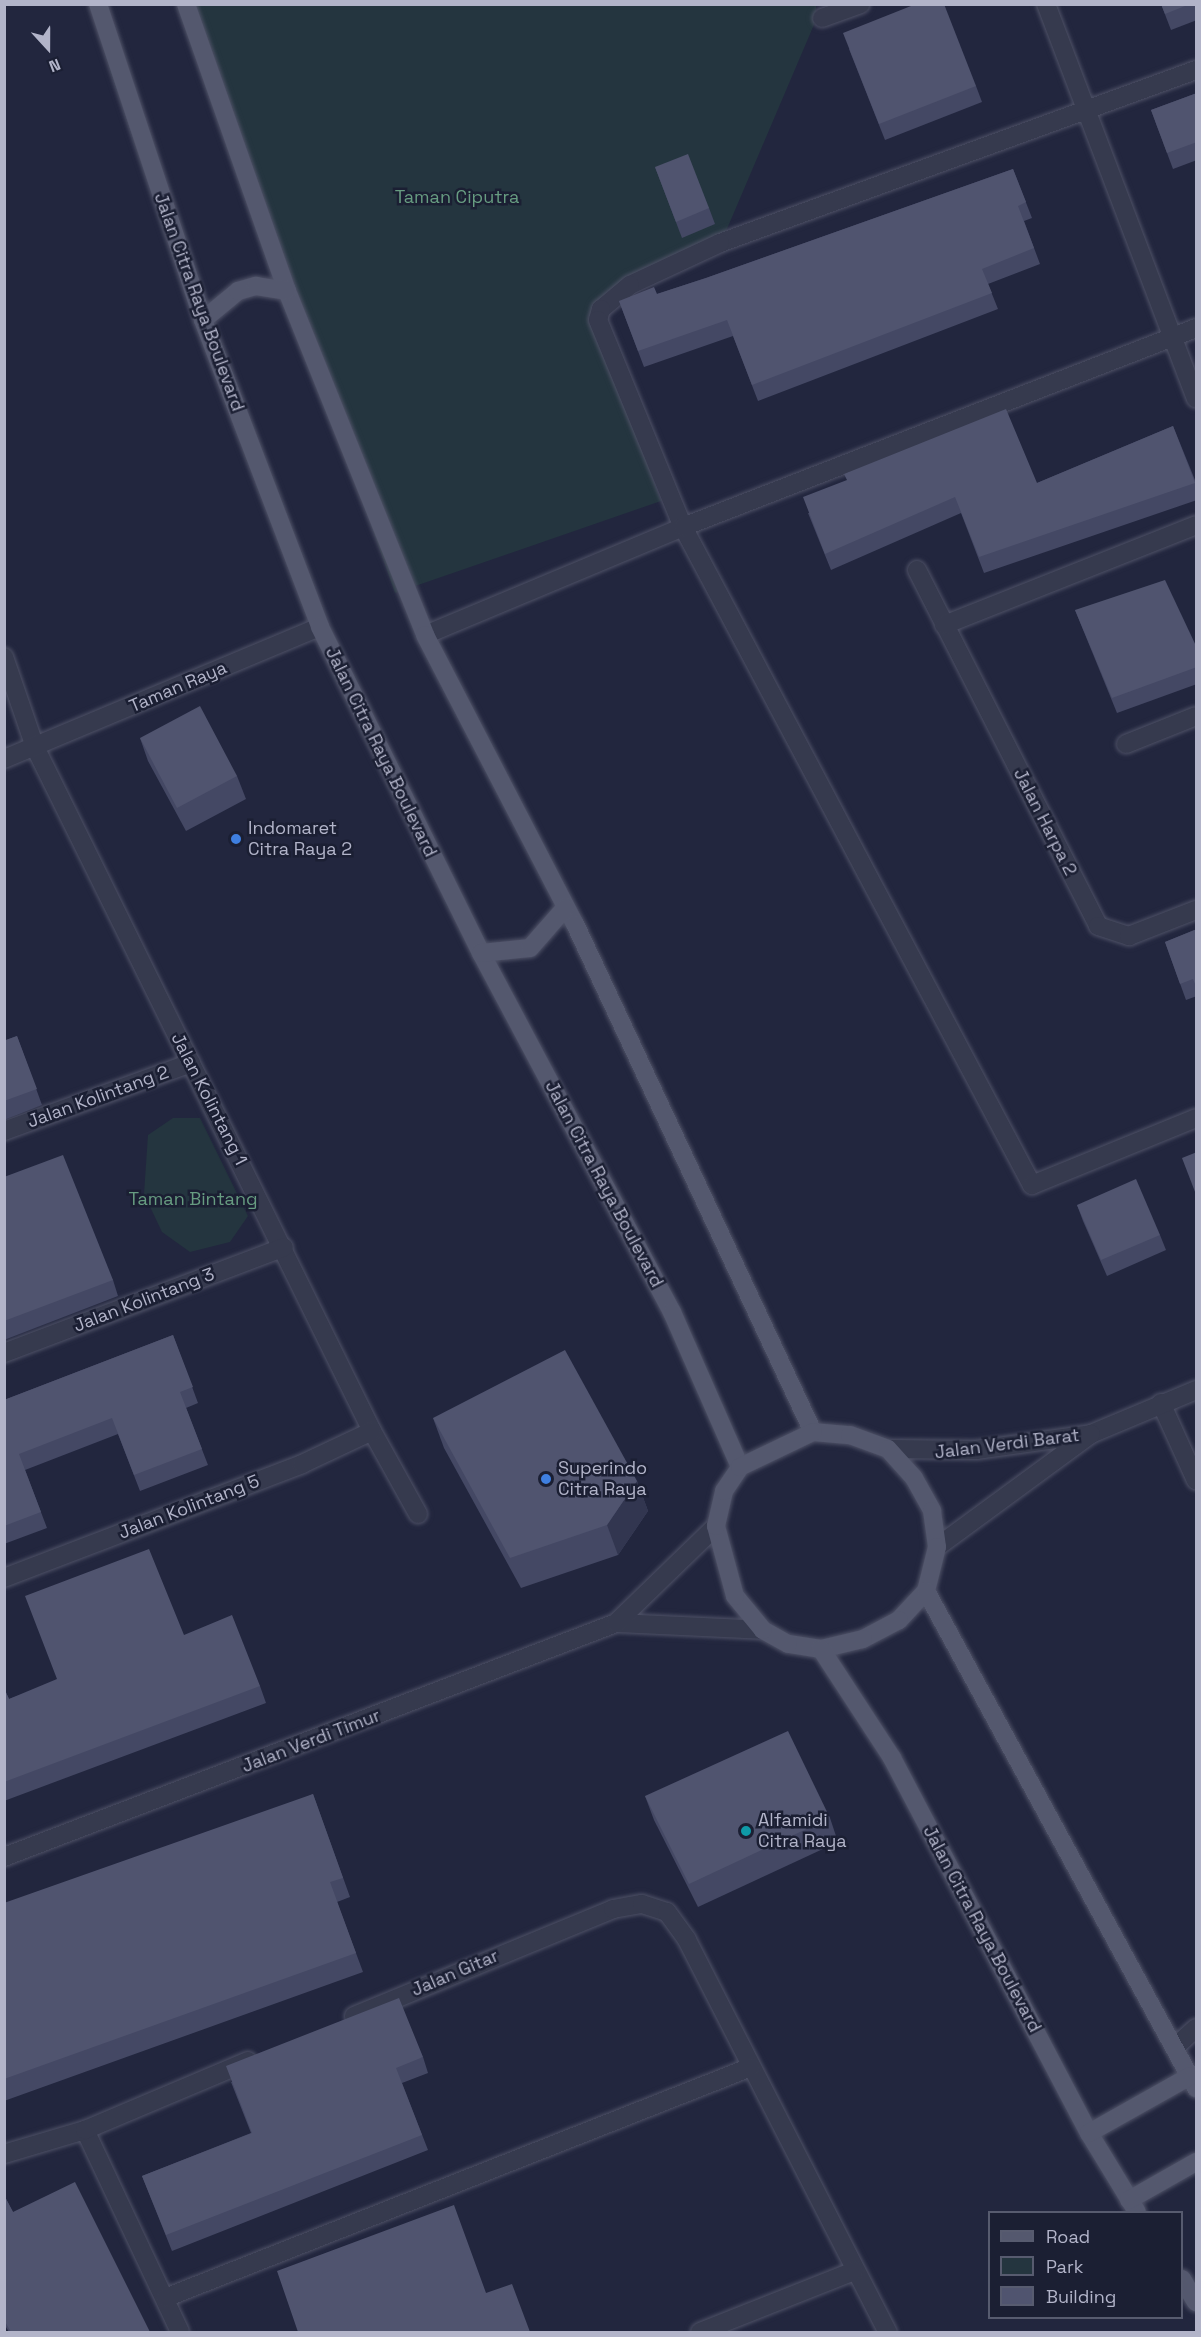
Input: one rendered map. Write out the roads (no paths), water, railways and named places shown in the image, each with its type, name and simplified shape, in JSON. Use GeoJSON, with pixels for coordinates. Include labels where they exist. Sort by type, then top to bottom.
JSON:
{"type":"FeatureCollection","features":[{"type":"Feature","properties":{"kind":"main road","name":"Jalan Citra Raya Boulevard"},"geometry":{"type":"LineString","coordinates":[[98,4],[203,320],[320,627],[481,953],[672,1312],[740,1467]]}},
{"type":"Feature","properties":{"kind":"main road"},"geometry":{"type":"LineString","coordinates":[[186,4],[287,291],[425,635],[565,908],[813,1432]]}},
{"type":"Feature","properties":{"kind":"main road"},"geometry":{"type":"LineString","coordinates":[[203,320],[238,291],[256,286],[287,291]]}},
{"type":"Feature","properties":{"kind":"main road"},"geometry":{"type":"LineString","coordinates":[[481,953],[530,948],[565,908]]}},
{"type":"Feature","properties":{"kind":"main road"},"geometry":{"type":"LineString","coordinates":[[813,1432],[850,1435],[888,1449],[932,1511],[938,1547],[926,1590],[898,1620],[863,1639],[820,1649],[788,1644],[763,1630],[735,1596],[716,1526],[724,1491],[740,1467],[813,1432]]}},
{"type":"Feature","properties":{"kind":"main road"},"geometry":{"type":"LineString","coordinates":[[926,1590],[1193,2082],[1089,2133]]}},
{"type":"Feature","properties":{"kind":"main road","name":"Jalan Citra Raya Boulevard"},"geometry":{"type":"LineString","coordinates":[[820,1649],[892,1758],[1089,2133],[1133,2206]]}},
{"type":"Feature","properties":{"kind":"main road"},"geometry":{"type":"LineString","coordinates":[[1133,2206],[1197,2162]]}},
{"type":"Feature","properties":{"kind":"main road"},"geometry":{"type":"LineString","coordinates":[[1183,2281],[1197,2302]]}},
{"type":"Feature","properties":{"kind":"street"},"geometry":{"type":"LineString","coordinates":[[822,18],[861,4]]}},
{"type":"Feature","properties":{"kind":"street"},"geometry":{"type":"LineString","coordinates":[[1046,4],[1197,398]]}},
{"type":"Feature","properties":{"kind":"street"},"geometry":{"type":"LineString","coordinates":[[1197,70],[720,243],[630,285],[601,309],[598,320],[609,354],[683,527],[1032,1185],[1197,1118]]}},
{"type":"Feature","properties":{"kind":"street"},"geometry":{"type":"LineString","coordinates":[[425,635],[683,527],[1197,328]]}},
{"type":"Feature","properties":{"kind":"street"},"geometry":{"type":"LineString","coordinates":[[944,625],[1197,525]]}},
{"type":"Feature","properties":{"kind":"street","name":"Jalan Harpa 2"},"geometry":{"type":"LineString","coordinates":[[916,570],[1098,926],[1129,936],[1197,910]]}},
{"type":"Feature","properties":{"kind":"street","name":"Taman Raya"},"geometry":{"type":"LineString","coordinates":[[4,759],[320,627]]}},
{"type":"Feature","properties":{"kind":"street","name":"Jalan Kolintang 1"},"geometry":{"type":"LineString","coordinates":[[4,657],[35,747],[284,1246],[372,1431],[418,1514]]}},
{"type":"Feature","properties":{"kind":"street"},"geometry":{"type":"LineString","coordinates":[[1126,744],[1197,716]]}},
{"type":"Feature","properties":{"kind":"street","name":"Jalan Kolintang 2"},"geometry":{"type":"LineString","coordinates":[[4,1131],[191,1063]]}},
{"type":"Feature","properties":{"kind":"street","name":"Jalan Kolintang 3"},"geometry":{"type":"LineString","coordinates":[[4,1353],[284,1246]]}},
{"type":"Feature","properties":{"kind":"street","name":"Jalan Verdi Barat"},"geometry":{"type":"LineString","coordinates":[[938,1547],[1091,1434],[1197,1390]]}},
{"type":"Feature","properties":{"kind":"street"},"geometry":{"type":"LineString","coordinates":[[1161,1403],[1197,1480]]}},
{"type":"Feature","properties":{"kind":"street","name":"Jalan Kolintang 5"},"geometry":{"type":"LineString","coordinates":[[4,1578],[302,1464],[372,1431]]}},
{"type":"Feature","properties":{"kind":"street","name":"Jalan Verdi Barat"},"geometry":{"type":"LineString","coordinates":[[888,1449],[976,1450],[1091,1434]]}},
{"type":"Feature","properties":{"kind":"street","name":"Jalan Verdi Timur"},"geometry":{"type":"LineString","coordinates":[[4,1857],[616,1623],[716,1526]]}},
{"type":"Feature","properties":{"kind":"street","name":"Jalan Verdi Timur"},"geometry":{"type":"LineString","coordinates":[[616,1623],[763,1630]]}},
{"type":"Feature","properties":{"kind":"street","name":"Jalan Gitar"},"geometry":{"type":"LineString","coordinates":[[335,2024],[586,1918],[642,1904],[667,1912],[687,1940],[854,2271],[888,2332]]}},
{"type":"Feature","properties":{"kind":"street"},"geometry":{"type":"LineString","coordinates":[[1174,2047],[1197,2028]]}},
{"type":"Feature","properties":{"kind":"street"},"geometry":{"type":"LineString","coordinates":[[4,2154],[85,2130],[270,2052]]}},
{"type":"Feature","properties":{"kind":"street"},"geometry":{"type":"LineString","coordinates":[[165,2298],[751,2067]]}},
{"type":"Feature","properties":{"kind":"street"},"geometry":{"type":"LineString","coordinates":[[85,2130],[180,2332]]}},
{"type":"Feature","properties":{"kind":"street"},"geometry":{"type":"LineString","coordinates":[[700,2332],[854,2271]]}},
{"type":"Feature","properties":{"kind":"place","name":"Indomaret Citra Raya 2"},"geometry":{"type":"Point","coordinates":[236,839]}},
{"type":"Feature","properties":{"kind":"place","name":"Superindo Citra Raya"},"geometry":{"type":"Point","coordinates":[546,1479]}},
{"type":"Feature","properties":{"kind":"place","name":"Alfamidi Citra Raya"},"geometry":{"type":"Point","coordinates":[746,1831]}},
{"type":"Feature","properties":{"kind":"park label","name":"Taman Ciputra"},"geometry":{"type":"Point","coordinates":[457,197]}},
{"type":"Feature","properties":{"kind":"park label","name":"Taman Bintang"},"geometry":{"type":"Point","coordinates":[193,1199]}}]}
